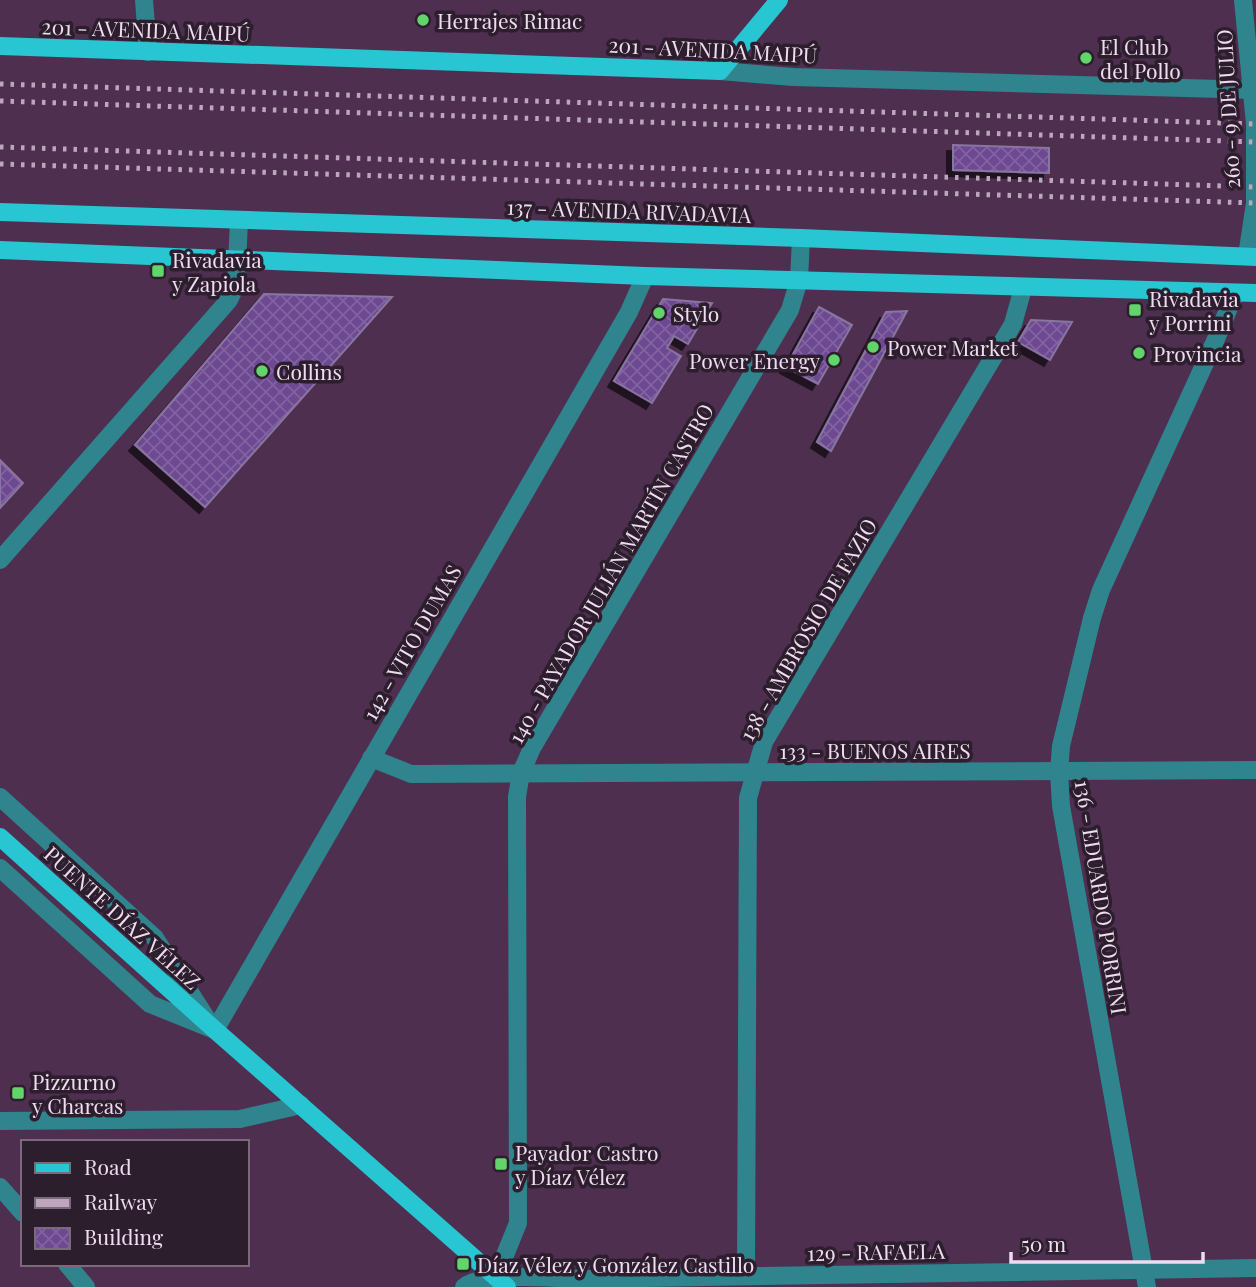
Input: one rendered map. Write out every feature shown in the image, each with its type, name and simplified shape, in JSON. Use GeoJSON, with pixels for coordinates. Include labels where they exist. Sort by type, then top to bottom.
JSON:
{"type":"FeatureCollection","features":[{"type":"Feature","properties":{"kind":"main road"},"geometry":{"type":"LineString","coordinates":[[720,71],[777,1]]}},
{"type":"Feature","properties":{"kind":"main road","name":"201 - AVENIDA MAIPÚ"},"geometry":{"type":"LineString","coordinates":[[0,46],[720,71]]}},
{"type":"Feature","properties":{"kind":"main road","name":"137 - AVENIDA RIVADAVIA"},"geometry":{"type":"LineString","coordinates":[[0,212],[801,238],[1117,253],[1251,256]]}},
{"type":"Feature","properties":{"kind":"main road"},"geometry":{"type":"LineString","coordinates":[[0,250],[645,276],[1256,293]]}},
{"type":"Feature","properties":{"kind":"main road","name":"PUENTE DÍAZ VÉLEZ"},"geometry":{"type":"LineString","coordinates":[[0,837],[502,1282]]}},
{"type":"Feature","properties":{"kind":"street"},"geometry":{"type":"LineString","coordinates":[[144,0],[148,52]]}},
{"type":"Feature","properties":{"kind":"street","name":"260 - 9 DE JULIO"},"geometry":{"type":"LineString","coordinates":[[1243,0],[1254,90],[1255,203],[1251,256]]}},
{"type":"Feature","properties":{"kind":"street","name":"201 - AVENIDA MAIPÚ"},"geometry":{"type":"LineString","coordinates":[[720,71],[793,77],[1254,90]]}},
{"type":"Feature","properties":{"kind":"street"},"geometry":{"type":"LineString","coordinates":[[0,560],[229,300],[236,285],[239,220]]}},
{"type":"Feature","properties":{"kind":"street","name":"140 - PAYADOR JULIÁN MARTÍN CASTRO"},"geometry":{"type":"LineString","coordinates":[[502,1282],[518,1223],[517,797],[521,773],[532,748],[790,310],[799,280],[801,238]]}},
{"type":"Feature","properties":{"kind":"street","name":"142 - VITO DUMAS"},"geometry":{"type":"LineString","coordinates":[[215,1030],[629,312],[645,276]]}},
{"type":"Feature","properties":{"kind":"street","name":"138 - AMBROSIO DE FAZIO"},"geometry":{"type":"LineString","coordinates":[[746,1276],[747,798],[754,773],[764,742],[1013,324],[1023,288]]}},
{"type":"Feature","properties":{"kind":"street","name":"136 - EDUARDO PORRINI"},"geometry":{"type":"LineString","coordinates":[[1146,1278],[1061,806],[1061,746],[1091,618],[1106,574],[1216,340],[1235,293]]}},
{"type":"Feature","properties":{"kind":"street","name":"133 - BUENOS AIRES"},"geometry":{"type":"LineString","coordinates":[[371,758],[411,774],[1256,770]]}},
{"type":"Feature","properties":{"kind":"street"},"geometry":{"type":"LineString","coordinates":[[0,797],[155,938],[215,1030]]}},
{"type":"Feature","properties":{"kind":"street"},"geometry":{"type":"LineString","coordinates":[[0,868],[150,1004],[215,1030]]}},
{"type":"Feature","properties":{"kind":"street"},"geometry":{"type":"LineString","coordinates":[[0,1121],[240,1119],[301,1105]]}},
{"type":"Feature","properties":{"kind":"street"},"geometry":{"type":"LineString","coordinates":[[0,1187],[21,1211]]}},
{"type":"Feature","properties":{"kind":"street"},"geometry":{"type":"LineString","coordinates":[[69,1266],[86,1287]]}},
{"type":"Feature","properties":{"kind":"street","name":"129 - RAFAELA"},"geometry":{"type":"LineString","coordinates":[[464,1287],[468,1283],[746,1276],[1146,1278],[1256,1268]]}},
{"type":"Feature","properties":{"kind":"building"},"geometry":{"type":"Polygon","coordinates":[[[953,145],[1049,148],[1049,173],[953,170],[953,145]]]}},
{"type":"Feature","properties":{"kind":"building","name":"Collins"},"geometry":{"type":"Polygon","coordinates":[[[264,294],[392,297],[205,507],[135,445],[264,294]]]}},
{"type":"Feature","properties":{"kind":"building"},"geometry":{"type":"Polygon","coordinates":[[[663,299],[712,303],[688,344],[674,336],[667,348],[681,356],[652,403],[614,381],[663,299]]]}},
{"type":"Feature","properties":{"kind":"building"},"geometry":{"type":"Polygon","coordinates":[[[819,307],[852,325],[818,384],[786,367],[819,307]]]}},
{"type":"Feature","properties":{"kind":"building"},"geometry":{"type":"Polygon","coordinates":[[[907,311],[831,451],[817,442],[886,312],[907,311]]]}},
{"type":"Feature","properties":{"kind":"building"},"geometry":{"type":"Polygon","coordinates":[[[1031,320],[1072,322],[1050,360],[1018,342],[1031,320]]]}},
{"type":"Feature","properties":{"kind":"building"},"geometry":{"type":"Polygon","coordinates":[[[0,460],[23,483],[0,508],[0,460]]]}},
{"type":"Feature","properties":{"kind":"railway"},"geometry":{"type":"LineString","coordinates":[[0,84],[1256,124]]}},
{"type":"Feature","properties":{"kind":"railway"},"geometry":{"type":"LineString","coordinates":[[0,101],[1256,142]]}},
{"type":"Feature","properties":{"kind":"railway"},"geometry":{"type":"LineString","coordinates":[[0,147],[1256,187]]}},
{"type":"Feature","properties":{"kind":"railway"},"geometry":{"type":"LineString","coordinates":[[0,164],[1256,203]]}},
{"type":"Feature","properties":{"kind":"place","name":"Herrajes Rimac"},"geometry":{"type":"Point","coordinates":[423,20]}},
{"type":"Feature","properties":{"kind":"place","name":"El Club del Pollo"},"geometry":{"type":"Point","coordinates":[1086,58]}},
{"type":"Feature","properties":{"kind":"place","name":"Rivadavia y Zapiola"},"geometry":{"type":"Point","coordinates":[158,271]}},
{"type":"Feature","properties":{"kind":"place","name":"Rivadavia y Porrini"},"geometry":{"type":"Point","coordinates":[1135,310]}},
{"type":"Feature","properties":{"kind":"place","name":"Stylo"},"geometry":{"type":"Point","coordinates":[659,313]}},
{"type":"Feature","properties":{"kind":"place","name":"Power Market"},"geometry":{"type":"Point","coordinates":[873,347]}},
{"type":"Feature","properties":{"kind":"place","name":"Provincia"},"geometry":{"type":"Point","coordinates":[1139,353]}},
{"type":"Feature","properties":{"kind":"place","name":"Power Energy"},"geometry":{"type":"Point","coordinates":[834,360]}},
{"type":"Feature","properties":{"kind":"place","name":"Collins"},"geometry":{"type":"Point","coordinates":[262,371]}},
{"type":"Feature","properties":{"kind":"place","name":"Pizzurno y Charcas"},"geometry":{"type":"Point","coordinates":[18,1093]}},
{"type":"Feature","properties":{"kind":"place","name":"Payador Castro y Díaz Vélez"},"geometry":{"type":"Point","coordinates":[501,1164]}},
{"type":"Feature","properties":{"kind":"place","name":"Díaz Vélez y González Castillo"},"geometry":{"type":"Point","coordinates":[463,1264]}}]}
